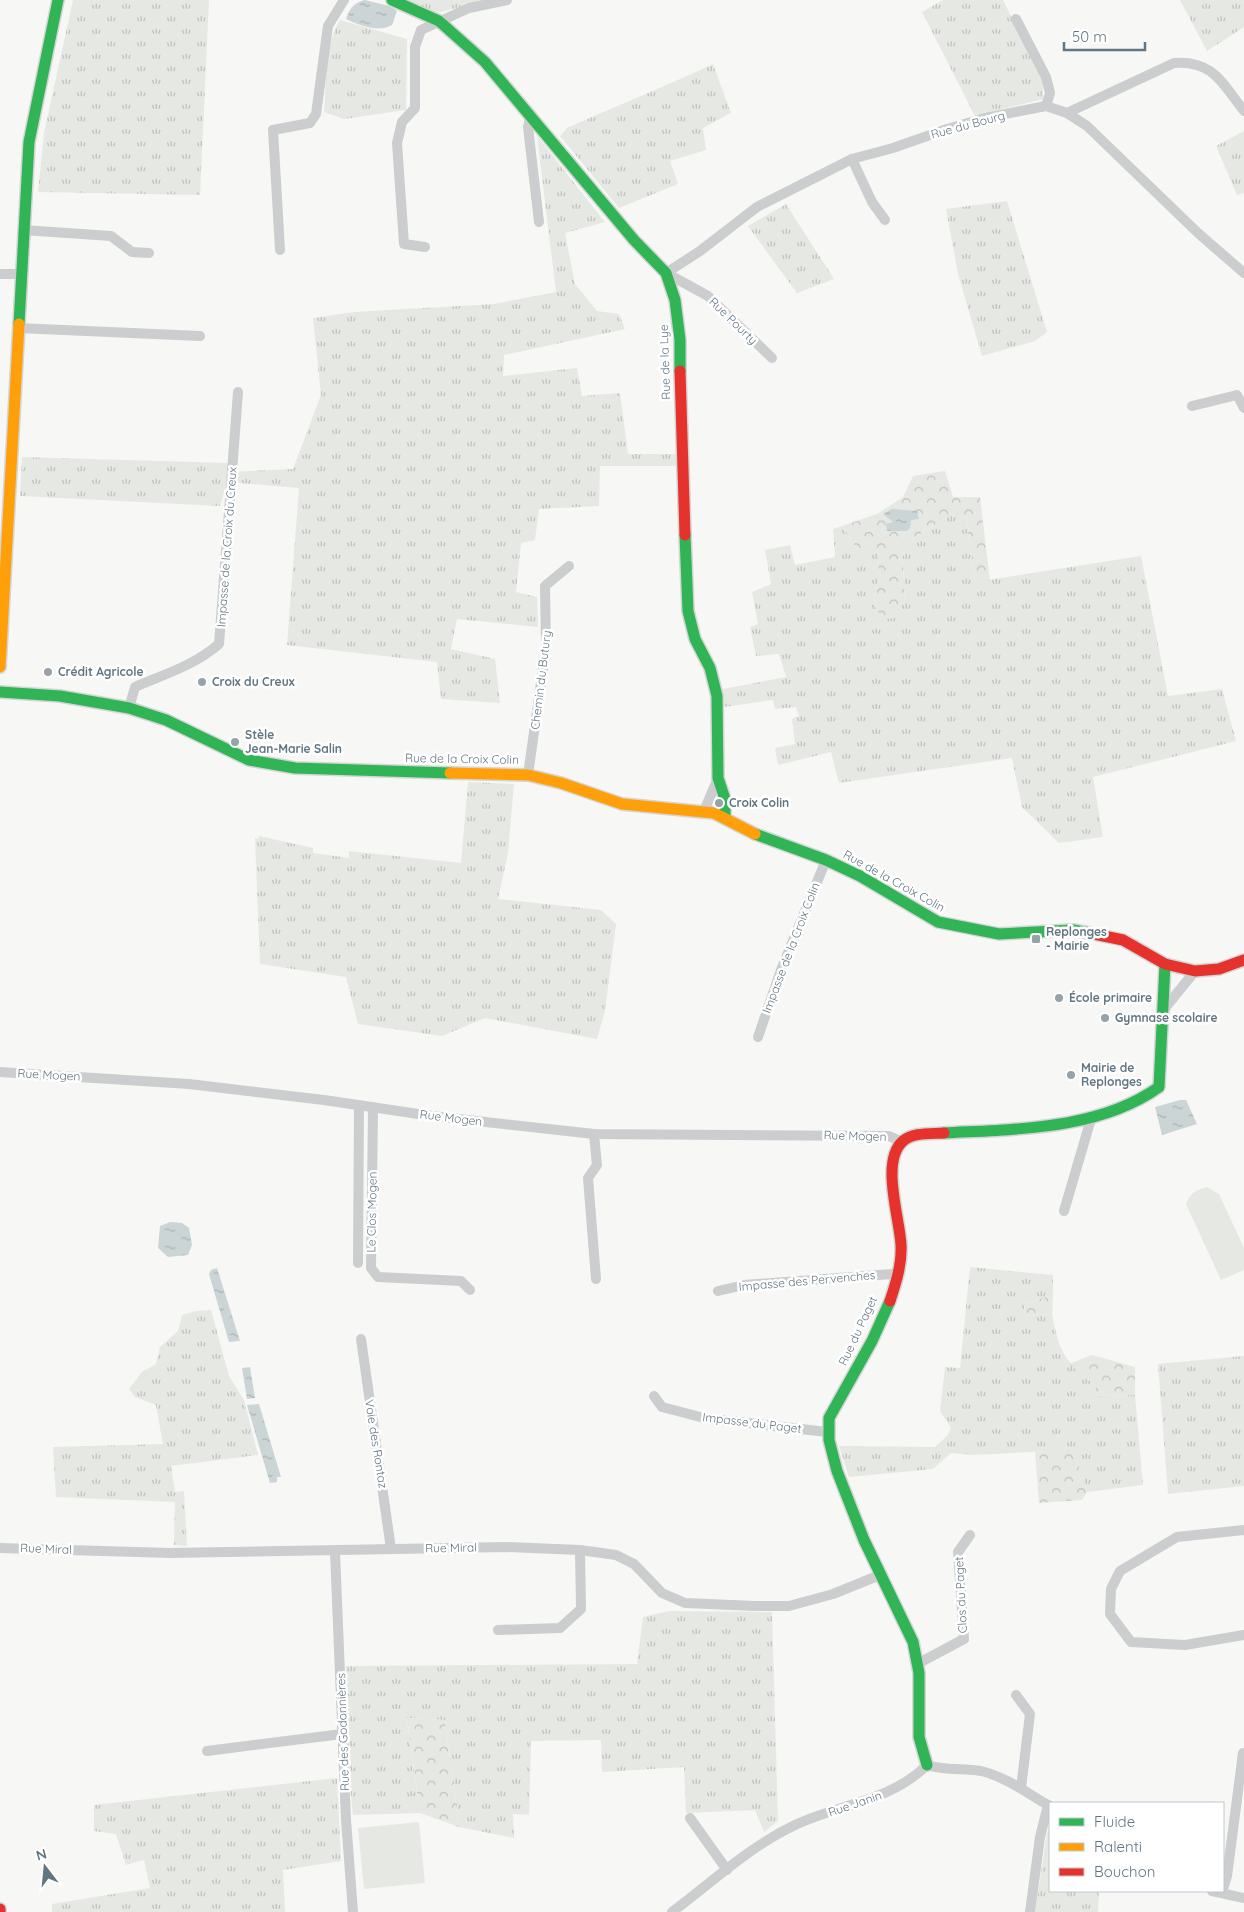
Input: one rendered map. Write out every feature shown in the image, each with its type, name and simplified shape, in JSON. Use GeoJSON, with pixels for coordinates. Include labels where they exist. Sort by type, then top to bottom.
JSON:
{"type":"FeatureCollection","features":[{"type":"Feature","properties":{"kind":"street"},"geometry":{"type":"LineString","coordinates":[[0,667],[20,274],[29,142],[58,0]]}},
{"type":"Feature","properties":{"kind":"street"},"geometry":{"type":"LineString","coordinates":[[280,250],[273,130],[310,123],[316,114],[328,26],[344,0]]}},
{"type":"Feature","properties":{"kind":"street","name":"Rue de la Lye"},"geometry":{"type":"LineString","coordinates":[[392,0],[439,21],[484,62],[634,240],[666,273],[675,300],[680,340],[680,398],[688,611],[695,639],[710,668],[717,696],[718,778],[727,808],[725,817]]}},
{"type":"Feature","properties":{"kind":"street"},"geometry":{"type":"LineString","coordinates":[[425,247],[404,244],[397,143],[402,122],[415,108],[415,47],[421,30],[469,8],[507,0]]}},
{"type":"Feature","properties":{"kind":"street"},"geometry":{"type":"LineString","coordinates":[[1016,19],[1046,76],[1050,93],[1046,106]]}},
{"type":"Feature","properties":{"kind":"street"},"geometry":{"type":"LineString","coordinates":[[1067,113],[1174,63],[1184,62],[1202,65],[1216,76],[1244,111]]}},
{"type":"Feature","properties":{"kind":"street","name":"Rue du Bourg"},"geometry":{"type":"LineString","coordinates":[[666,273],[700,251],[757,207],[852,159],[893,148],[948,128],[985,118],[1046,106],[1067,113],[1087,126],[1198,233],[1244,272]]}},
{"type":"Feature","properties":{"kind":"street"},"geometry":{"type":"LineString","coordinates":[[530,118],[528,127],[539,222]]}},
{"type":"Feature","properties":{"kind":"street"},"geometry":{"type":"LineString","coordinates":[[852,159],[872,202],[885,220]]}},
{"type":"Feature","properties":{"kind":"street"},"geometry":{"type":"LineString","coordinates":[[23,230],[110,236],[132,252],[149,253]]}},
{"type":"Feature","properties":{"kind":"street","name":"Rue Pourty"},"geometry":{"type":"LineString","coordinates":[[666,273],[708,296],[772,358]]}},
{"type":"Feature","properties":{"kind":"street"},"geometry":{"type":"LineString","coordinates":[[0,274],[20,274]]}},
{"type":"Feature","properties":{"kind":"street"},"geometry":{"type":"LineString","coordinates":[[18,328],[200,336]]}},
{"type":"Feature","properties":{"kind":"street","name":"Impasse de la Croix du Creux"},"geometry":{"type":"LineString","coordinates":[[129,708],[136,686],[206,656],[219,644],[238,392]]}},
{"type":"Feature","properties":{"kind":"street"},"geometry":{"type":"LineString","coordinates":[[1192,406],[1236,395],[1244,408]]}},
{"type":"Feature","properties":{"kind":"street","name":"Chemin du Butury"},"geometry":{"type":"LineString","coordinates":[[528,775],[546,647],[545,586],[569,566]]}},
{"type":"Feature","properties":{"kind":"street","name":"Rue de la Croix Colin"},"geometry":{"type":"LineString","coordinates":[[0,692],[60,696],[129,708],[166,720],[249,760],[295,768],[528,775],[561,783],[622,804],[704,811],[725,817],[757,835],[826,860],[860,876],[938,922],[999,934],[1034,934],[1073,930],[1105,934],[1123,940],[1165,964],[1195,971],[1219,969],[1244,960]]}},
{"type":"Feature","properties":{"kind":"street","name":"Rue de la Lye"},"geometry":{"type":"LineString","coordinates":[[704,811],[718,778]]}},
{"type":"Feature","properties":{"kind":"street","name":"Impasse de la Croix Colin"},"geometry":{"type":"LineString","coordinates":[[758,1037],[781,970],[826,860]]}},
{"type":"Feature","properties":{"kind":"street"},"geometry":{"type":"LineString","coordinates":[[902,1142],[920,1135],[1091,1119],[1146,1098],[1159,1087],[1165,964]]}},
{"type":"Feature","properties":{"kind":"street"},"geometry":{"type":"LineString","coordinates":[[1164,1008],[1195,971]]}},
{"type":"Feature","properties":{"kind":"street","name":"Rue Mogen"},"geometry":{"type":"LineString","coordinates":[[0,1072],[189,1084],[324,1100],[373,1109],[594,1134],[889,1136],[902,1142]]}},
{"type":"Feature","properties":{"kind":"street"},"geometry":{"type":"LineString","coordinates":[[358,1263],[360,1106]]}},
{"type":"Feature","properties":{"kind":"street","name":"Le Clos Mogen"},"geometry":{"type":"LineString","coordinates":[[373,1109],[371,1268],[378,1277],[461,1281],[470,1290]]}},
{"type":"Feature","properties":{"kind":"street"},"geometry":{"type":"LineString","coordinates":[[1064,1211],[1091,1119]]}},
{"type":"Feature","properties":{"kind":"street"},"geometry":{"type":"LineString","coordinates":[[594,1134],[597,1165],[588,1178],[596,1279]]}},
{"type":"Feature","properties":{"kind":"street","name":"Rue du Paget"},"geometry":{"type":"LineString","coordinates":[[902,1142],[895,1154],[893,1180],[901,1258],[885,1312],[829,1418],[827,1432],[834,1463],[880,1575],[913,1642],[919,1663],[919,1741],[927,1765]]}},
{"type":"Feature","properties":{"kind":"street","name":"Impasse des Pervenches"},"geometry":{"type":"LineString","coordinates":[[718,1291],[744,1285],[892,1274],[896,1276]]}},
{"type":"Feature","properties":{"kind":"street","name":"Voie des Rontaz"},"geometry":{"type":"LineString","coordinates":[[361,1339],[391,1549]]}},
{"type":"Feature","properties":{"kind":"street","name":"Impasse du Paget"},"geometry":{"type":"LineString","coordinates":[[654,1396],[662,1407],[704,1418],[827,1432]]}},
{"type":"Feature","properties":{"kind":"street"},"geometry":{"type":"LineString","coordinates":[[1244,1530],[1177,1537],[1120,1571],[1110,1589],[1110,1614],[1131,1642],[1185,1645],[1244,1635]]}},
{"type":"Feature","properties":{"kind":"street","name":"Clos du Paget"},"geometry":{"type":"LineString","coordinates":[[919,1663],[964,1639],[958,1552],[970,1535]]}},
{"type":"Feature","properties":{"kind":"street","name":"Rue Miral"},"geometry":{"type":"LineString","coordinates":[[0,1548],[171,1553],[506,1548],[580,1550],[616,1555],[634,1564],[662,1593],[685,1603],[789,1606],[833,1594],[880,1575]]}},
{"type":"Feature","properties":{"kind":"street"},"geometry":{"type":"LineString","coordinates":[[498,1630],[560,1628],[581,1609],[580,1550]]}},
{"type":"Feature","properties":{"kind":"street","name":"Rue des Godonnières"},"geometry":{"type":"LineString","coordinates":[[335,1552],[342,1734],[353,1912]]}},
{"type":"Feature","properties":{"kind":"street"},"geometry":{"type":"LineString","coordinates":[[1016,1695],[1030,1714],[1021,1788]]}},
{"type":"Feature","properties":{"kind":"street"},"geometry":{"type":"LineString","coordinates":[[207,1750],[342,1734]]}},
{"type":"Feature","properties":{"kind":"street"},"geometry":{"type":"LineString","coordinates":[[1224,1882],[1227,1876],[1243,1753]]}},
{"type":"Feature","properties":{"kind":"street"},"geometry":{"type":"LineString","coordinates":[[927,1765],[939,1769],[979,1771],[993,1774],[1021,1788],[1049,1806],[1040,1837],[1030,1912]]}},
{"type":"Feature","properties":{"kind":"street","name":"Rue Janin"},"geometry":{"type":"LineString","coordinates":[[672,1912],[780,1833],[795,1825],[881,1796],[910,1782],[927,1765]]}},
{"type":"Feature","properties":{"kind":"street"},"geometry":{"type":"LineString","coordinates":[[690,1818],[727,1870]]}},
{"type":"Feature","properties":{"kind":"street"},"geometry":{"type":"LineString","coordinates":[[1223,1892],[1244,1898]]}},
{"type":"Feature","properties":{"kind":"green space"},"geometry":{"type":"Polygon","coordinates":[[[73,0],[209,0],[200,195],[38,192],[44,133],[73,0]]]}},
{"type":"Feature","properties":{"kind":"green space"},"geometry":{"type":"Polygon","coordinates":[[[407,0],[491,0],[436,13],[407,0]]]}},
{"type":"Feature","properties":{"kind":"green space"},"geometry":{"type":"Polygon","coordinates":[[[943,0],[1003,0],[1043,80],[1043,99],[975,116],[922,12],[943,0]]]}},
{"type":"Feature","properties":{"kind":"green space"},"geometry":{"type":"Polygon","coordinates":[[[1180,0],[1244,0],[1244,27],[1207,51],[1180,0]]]}},
{"type":"Feature","properties":{"kind":"green space"},"geometry":{"type":"Polygon","coordinates":[[[340,20],[407,39],[406,110],[344,119],[324,112],[327,65],[331,41],[340,20]]]}},
{"type":"Feature","properties":{"kind":"green space"},"geometry":{"type":"Polygon","coordinates":[[[713,64],[731,113],[703,128],[706,150],[670,161],[678,184],[619,208],[560,136],[567,128],[713,64]]]}},
{"type":"Feature","properties":{"kind":"green space"},"geometry":{"type":"Polygon","coordinates":[[[1244,131],[1244,193],[1237,195],[1216,146],[1244,131]]]}},
{"type":"Feature","properties":{"kind":"green space"},"geometry":{"type":"Polygon","coordinates":[[[537,136],[605,222],[565,233],[575,284],[597,311],[619,314],[625,329],[504,355],[503,376],[577,368],[582,396],[620,393],[628,454],[678,454],[678,466],[600,466],[599,506],[539,509],[535,540],[521,543],[516,592],[537,597],[538,627],[457,619],[451,649],[495,659],[500,703],[441,699],[437,662],[287,645],[299,488],[227,482],[220,506],[20,496],[22,457],[228,463],[228,472],[293,469],[321,395],[313,318],[354,312],[494,304],[556,292],[537,136]]]}},
{"type":"Feature","properties":{"kind":"green space"},"geometry":{"type":"Polygon","coordinates":[[[1007,201],[1047,332],[1035,341],[982,356],[958,274],[946,209],[1007,201]]]}},
{"type":"Feature","properties":{"kind":"green space"},"geometry":{"type":"Polygon","coordinates":[[[786,204],[834,279],[797,293],[748,226],[786,204]]]}},
{"type":"Feature","properties":{"kind":"green space"},"geometry":{"type":"Polygon","coordinates":[[[945,471],[953,497],[980,497],[990,581],[975,582],[967,518],[951,515],[902,545],[905,600],[896,618],[883,619],[874,605],[878,578],[879,549],[857,549],[842,526],[877,514],[903,497],[913,476],[945,471]]]}},
{"type":"Feature","properties":{"kind":"green space"},"geometry":{"type":"Polygon","coordinates":[[[951,515],[967,518],[975,582],[1141,556],[1168,696],[1222,689],[1236,741],[1093,777],[1103,837],[1059,843],[1022,807],[1012,758],[839,783],[831,752],[778,765],[775,748],[795,744],[792,719],[799,716],[796,707],[775,709],[773,700],[724,707],[723,689],[786,677],[779,654],[756,656],[750,627],[758,624],[752,592],[771,584],[765,550],[790,545],[795,565],[835,557],[833,529],[842,526],[857,549],[879,548],[878,578],[874,605],[905,600],[902,545],[951,515]]]}},
{"type":"Feature","properties":{"kind":"green space"},"geometry":{"type":"Polygon","coordinates":[[[468,782],[514,784],[508,853],[498,899],[601,910],[616,924],[605,1011],[597,1039],[485,1018],[442,1036],[358,1024],[346,977],[260,964],[255,838],[259,839],[259,836],[313,848],[313,853],[349,858],[349,851],[461,863],[468,782]]]}},
{"type":"Feature","properties":{"kind":"green space"},"geometry":{"type":"Polygon","coordinates":[[[1207,1187],[1219,1194],[1244,1248],[1244,1270],[1221,1280],[1186,1204],[1194,1192],[1207,1187]]]}},
{"type":"Feature","properties":{"kind":"green space"},"geometry":{"type":"Polygon","coordinates":[[[970,1267],[1053,1275],[1053,1295],[1024,1304],[1025,1316],[1052,1314],[1058,1338],[1065,1355],[1076,1369],[1095,1385],[1097,1396],[1135,1395],[1143,1485],[1087,1492],[1073,1450],[973,1455],[951,1453],[933,1469],[849,1477],[839,1446],[935,1447],[948,1435],[951,1428],[940,1411],[945,1367],[960,1368],[970,1267]]]}},
{"type":"Feature","properties":{"kind":"green space"},"geometry":{"type":"Polygon","coordinates":[[[1053,1295],[1052,1314],[1025,1316],[1024,1304],[1053,1295]]]}},
{"type":"Feature","properties":{"kind":"green space"},"geometry":{"type":"Polygon","coordinates":[[[211,1310],[229,1376],[244,1400],[258,1455],[171,1466],[175,1492],[184,1491],[187,1546],[174,1545],[175,1502],[56,1497],[53,1447],[163,1444],[156,1405],[135,1397],[129,1389],[142,1372],[156,1364],[160,1347],[178,1331],[182,1315],[196,1311],[211,1310]]]}},
{"type":"Feature","properties":{"kind":"green space"},"geometry":{"type":"Polygon","coordinates":[[[1092,1355],[1135,1367],[1135,1395],[1097,1396],[1095,1385],[1069,1364],[1092,1355]]]}},
{"type":"Feature","properties":{"kind":"green space"},"geometry":{"type":"Polygon","coordinates":[[[1244,1356],[1244,1486],[1168,1494],[1158,1364],[1244,1356]]]}},
{"type":"Feature","properties":{"kind":"green space"},"geometry":{"type":"Polygon","coordinates":[[[1073,1449],[1087,1492],[1082,1500],[1039,1503],[1035,1452],[1073,1449]]]}},
{"type":"Feature","properties":{"kind":"green space"},"geometry":{"type":"Polygon","coordinates":[[[669,1611],[772,1612],[778,1821],[764,1832],[755,1810],[686,1813],[684,1767],[602,1772],[601,1740],[531,1741],[529,1815],[513,1814],[514,1838],[459,1827],[445,1720],[407,1718],[420,1813],[353,1815],[348,1765],[346,1666],[637,1664],[643,1617],[669,1611]]]}},
{"type":"Feature","properties":{"kind":"green space"},"geometry":{"type":"Polygon","coordinates":[[[407,1718],[445,1720],[459,1827],[420,1813],[407,1718]]]}},
{"type":"Feature","properties":{"kind":"green space"},"geometry":{"type":"Polygon","coordinates":[[[337,1778],[341,1861],[283,1870],[285,1912],[52,1912],[52,1904],[150,1888],[144,1860],[126,1865],[116,1834],[94,1831],[94,1805],[337,1778]]]}},
{"type":"Feature","properties":{"kind":"green space"},"geometry":{"type":"Polygon","coordinates":[[[419,1822],[425,1883],[364,1889],[358,1828],[419,1822]]]}},
{"type":"Feature","properties":{"kind":"green space"},"geometry":{"type":"Polygon","coordinates":[[[1049,1829],[1049,1892],[1099,1892],[1098,1912],[1035,1912],[1049,1829]]]}},
{"type":"Feature","properties":{"kind":"water"},"geometry":{"type":"Polygon","coordinates":[[[365,0],[389,6],[397,11],[392,25],[375,28],[362,26],[346,19],[353,6],[365,0]]]}},
{"type":"Feature","properties":{"kind":"water"},"geometry":{"type":"Polygon","coordinates":[[[892,509],[917,511],[919,519],[911,520],[910,528],[907,531],[887,531],[886,524],[893,522],[883,514],[892,509]]]}},
{"type":"Feature","properties":{"kind":"water"},"geometry":{"type":"Polygon","coordinates":[[[1186,1100],[1197,1124],[1162,1135],[1155,1107],[1186,1100]]]}},
{"type":"Feature","properties":{"kind":"water"},"geometry":{"type":"Polygon","coordinates":[[[170,1222],[182,1223],[189,1228],[192,1245],[188,1255],[168,1257],[158,1248],[160,1226],[170,1222]]]}},
{"type":"Feature","properties":{"kind":"water"},"geometry":{"type":"Polygon","coordinates":[[[217,1268],[240,1341],[229,1342],[209,1274],[211,1270],[217,1268]]]}},
{"type":"Feature","properties":{"kind":"water"},"geometry":{"type":"Polygon","coordinates":[[[250,1367],[255,1398],[247,1399],[242,1368],[250,1367]]]}},
{"type":"Feature","properties":{"kind":"water"},"geometry":{"type":"Polygon","coordinates":[[[259,1404],[281,1477],[277,1477],[277,1482],[270,1483],[247,1405],[259,1404]]]}},
{"type":"Feature","properties":{"kind":"traffic: fast"},"geometry":{"type":"LineString","coordinates":[[19,324],[29,142],[58,0]]}},
{"type":"Feature","properties":{"kind":"traffic: fast"},"geometry":{"type":"LineString","coordinates":[[392,0],[439,21],[485,62],[634,240],[666,273],[675,300],[680,340],[680,371]]}},
{"type":"Feature","properties":{"kind":"traffic: fast"},"geometry":{"type":"LineString","coordinates":[[685,535],[688,611],[695,639],[710,668],[717,696],[718,778],[725,799],[725,817]]}},
{"type":"Feature","properties":{"kind":"traffic: fast"},"geometry":{"type":"LineString","coordinates":[[0,692],[60,696],[129,708],[166,720],[249,760],[295,768],[450,773]]}},
{"type":"Feature","properties":{"kind":"traffic: fast"},"geometry":{"type":"LineString","coordinates":[[755,834],[826,860],[860,876],[938,922],[999,934],[1073,930],[1089,933]]}},
{"type":"Feature","properties":{"kind":"traffic: fast"},"geometry":{"type":"LineString","coordinates":[[944,1133],[1056,1125],[1110,1112],[1135,1101],[1159,1087],[1165,964]]}},
{"type":"Feature","properties":{"kind":"traffic: fast"},"geometry":{"type":"LineString","coordinates":[[890,1301],[872,1341],[829,1418],[829,1440],[837,1471],[864,1540],[913,1642],[919,1673],[919,1737],[927,1765]]}},
{"type":"Feature","properties":{"kind":"traffic: slow"},"geometry":{"type":"LineString","coordinates":[[0,667],[19,324]]}},
{"type":"Feature","properties":{"kind":"traffic: slow"},"geometry":{"type":"LineString","coordinates":[[450,773],[528,775],[561,783],[622,804],[714,813],[755,834]]}},
{"type":"Feature","properties":{"kind":"traffic: jam"},"geometry":{"type":"LineString","coordinates":[[680,371],[685,535]]}},
{"type":"Feature","properties":{"kind":"traffic: jam"},"geometry":{"type":"LineString","coordinates":[[1089,933],[1123,940],[1165,964],[1195,971],[1219,969],[1244,960]]}},
{"type":"Feature","properties":{"kind":"traffic: jam"},"geometry":{"type":"LineString","coordinates":[[890,1301],[901,1259],[900,1234],[892,1176],[896,1150],[903,1141],[912,1136],[944,1133]]}},
{"type":"Feature","properties":{"kind":"place","name":"Crédit Agricole"},"geometry":{"type":"Point","coordinates":[48,672]}},
{"type":"Feature","properties":{"kind":"place","name":"Croix du Creux"},"geometry":{"type":"Point","coordinates":[202,682]}},
{"type":"Feature","properties":{"kind":"place","name":"Stèle Jean-Marie Salin"},"geometry":{"type":"Point","coordinates":[235,742]}},
{"type":"Feature","properties":{"kind":"place","name":"Croix Colin"},"geometry":{"type":"Point","coordinates":[719,803]}},
{"type":"Feature","properties":{"kind":"place","name":"Replonges - Mairie"},"geometry":{"type":"Point","coordinates":[1036,939]}},
{"type":"Feature","properties":{"kind":"place","name":"École primaire"},"geometry":{"type":"Point","coordinates":[1059,998]}},
{"type":"Feature","properties":{"kind":"place","name":"Gymnase scolaire"},"geometry":{"type":"Point","coordinates":[1105,1018]}},
{"type":"Feature","properties":{"kind":"place","name":"Mairie de Replonges"},"geometry":{"type":"Point","coordinates":[1071,1075]}}]}
